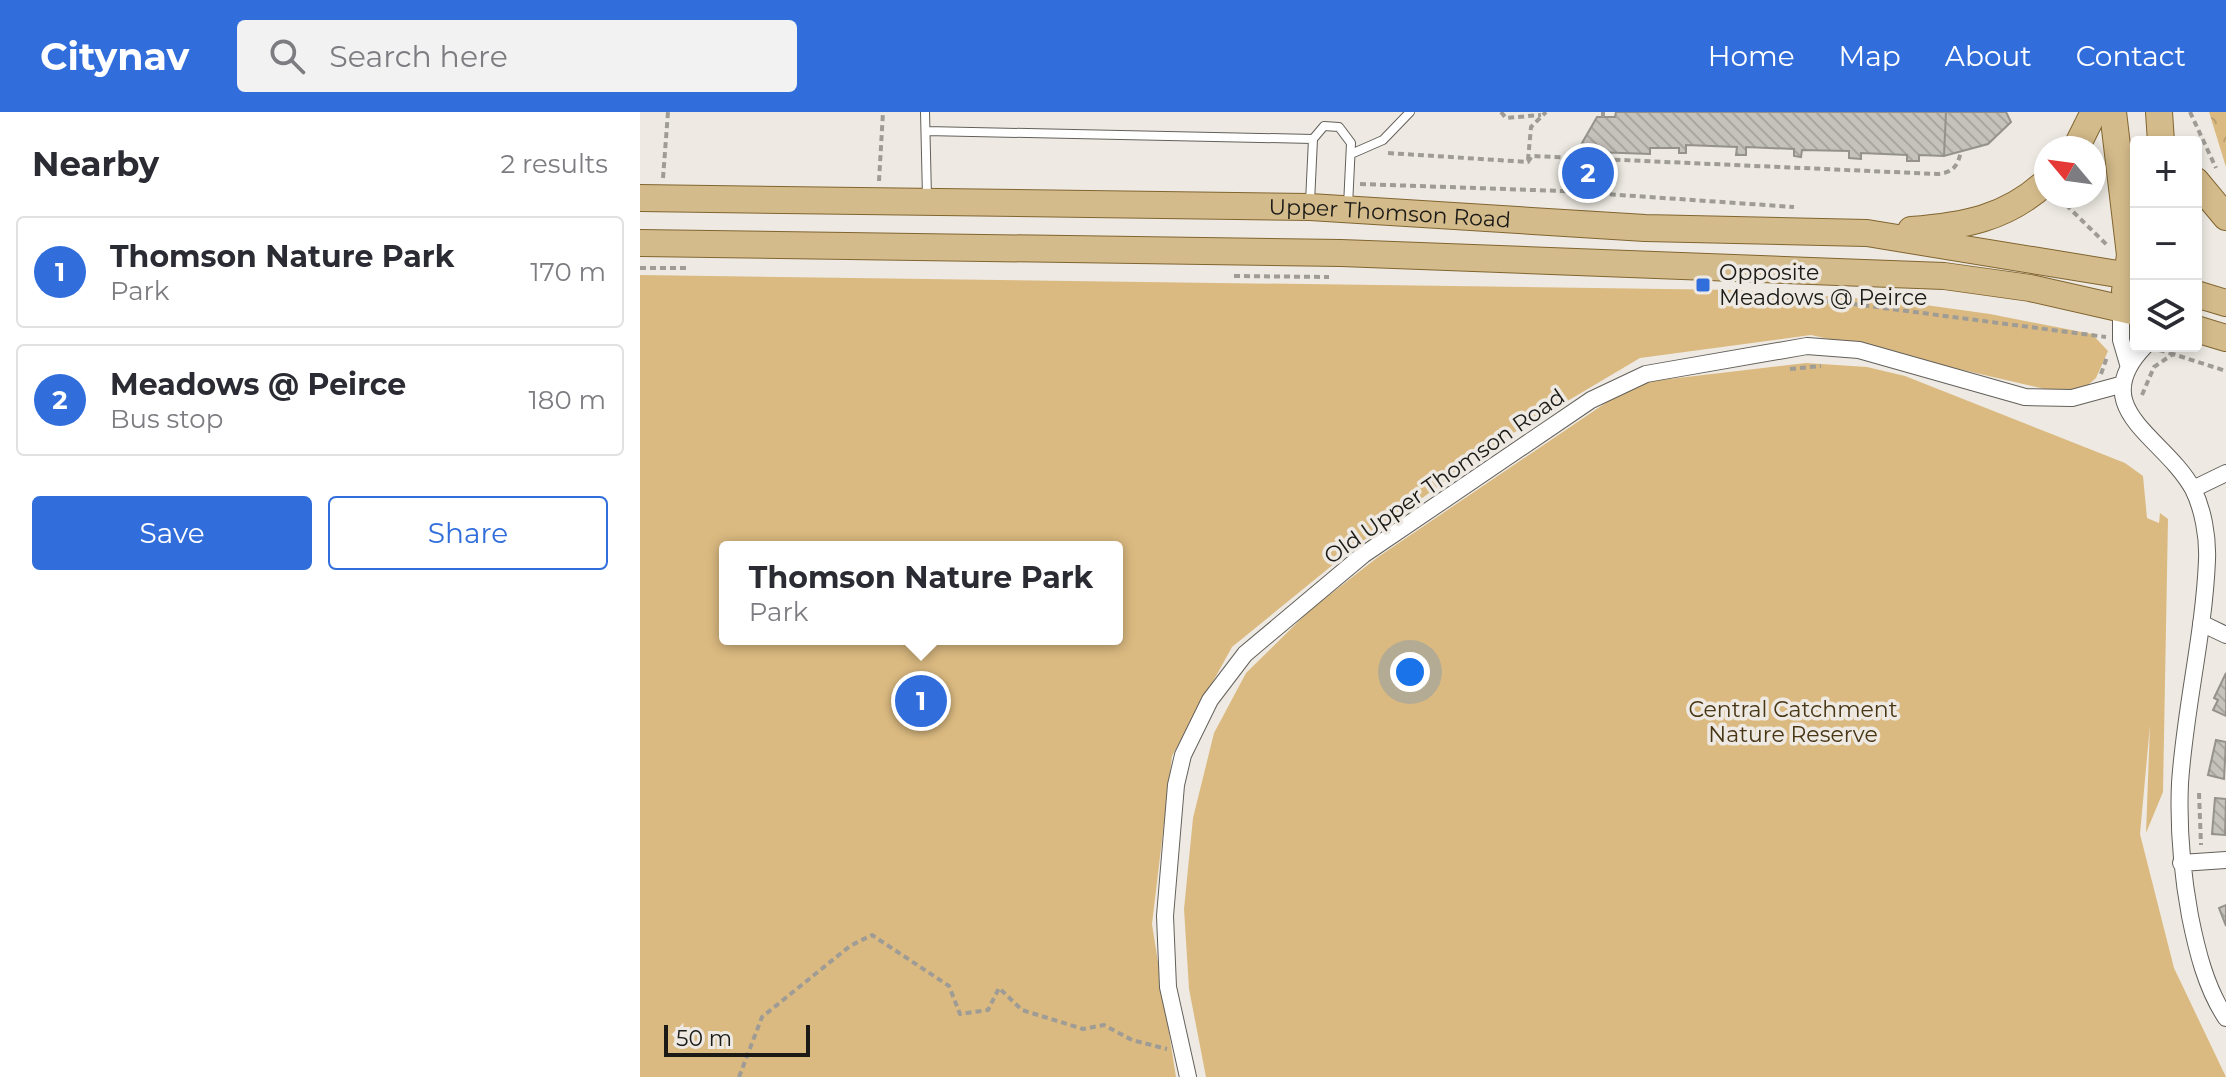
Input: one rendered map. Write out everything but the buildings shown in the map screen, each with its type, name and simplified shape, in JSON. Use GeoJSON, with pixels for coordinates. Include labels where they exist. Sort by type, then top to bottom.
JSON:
{"type":"FeatureCollection","features":[{"type":"Feature","properties":{"kind":"main road"},"geometry":{"type":"LineString","coordinates":[[2082,136],[2094,112]]}},
{"type":"Feature","properties":{"kind":"main road"},"geometry":{"type":"LineString","coordinates":[[2113,112],[2130,255],[2126,268],[2128,310]]}},
{"type":"Feature","properties":{"kind":"main road"},"geometry":{"type":"LineString","coordinates":[[2207,176],[2226,217]]}},
{"type":"Feature","properties":{"kind":"main road"},"geometry":{"type":"LineString","coordinates":[[1867,233],[1963,226],[1999,215],[2034,190]]}},
{"type":"Feature","properties":{"kind":"main road","name":"Upper Thomson Road"},"geometry":{"type":"LineString","coordinates":[[640,198],[1310,207],[1349,196],[1645,228],[1867,233],[2126,268]]}},
{"type":"Feature","properties":{"kind":"main road","name":"Upper Thomson Road"},"geometry":{"type":"LineString","coordinates":[[640,243],[1341,253],[1892,273],[1944,276],[2030,288],[2128,310]]}},
{"type":"Feature","properties":{"kind":"main road"},"geometry":{"type":"LineString","coordinates":[[2202,296],[2226,303]]}},
{"type":"Feature","properties":{"kind":"main road"},"geometry":{"type":"LineString","coordinates":[[2202,331],[2226,338]]}},
{"type":"Feature","properties":{"kind":"street"},"geometry":{"type":"LineString","coordinates":[[2128,310],[2121,340],[2128,364]]}},
{"type":"Feature","properties":{"kind":"street","name":"Old Upper Thomson Road"},"geometry":{"type":"LineString","coordinates":[[1188,1077],[1168,987],[1165,916],[1176,785],[1183,755],[1210,700],[1245,654],[1363,555],[1591,400],[1646,374],[1807,346],[1859,350],[2025,397],[2072,398],[2120,385]]}},
{"type":"Feature","properties":{"kind":"street"},"geometry":{"type":"LineString","coordinates":[[2139,352],[2128,364],[2120,385],[2130,415],[2193,489],[2206,531],[2201,623],[2180,782],[2181,863],[2196,947],[2217,1004],[2226,1018]]}},
{"type":"Feature","properties":{"kind":"street"},"geometry":{"type":"LineString","coordinates":[[2193,489],[2226,473]]}},
{"type":"Feature","properties":{"kind":"street"},"geometry":{"type":"LineString","coordinates":[[2201,623],[2226,635]]}},
{"type":"Feature","properties":{"kind":"street"},"geometry":{"type":"LineString","coordinates":[[2181,863],[2226,860]]}},
{"type":"Feature","properties":{"kind":"lane"},"geometry":{"type":"LineString","coordinates":[[925,112],[927,202]]}},
{"type":"Feature","properties":{"kind":"lane"},"geometry":{"type":"LineString","coordinates":[[1351,154],[1383,140],[1410,112]]}},
{"type":"Feature","properties":{"kind":"lane"},"geometry":{"type":"LineString","coordinates":[[1310,207],[1313,139],[1324,126],[1339,127],[1351,143],[1349,196]]}},
{"type":"Feature","properties":{"kind":"lane"},"geometry":{"type":"LineString","coordinates":[[926,131],[1313,139]]}},
{"type":"Feature","properties":{"kind":"path"},"geometry":{"type":"LineString","coordinates":[[663,178],[668,112]]}},
{"type":"Feature","properties":{"kind":"path"},"geometry":{"type":"LineString","coordinates":[[879,184],[883,112]]}},
{"type":"Feature","properties":{"kind":"path"},"geometry":{"type":"LineString","coordinates":[[1501,112],[1506,118],[1544,114]]}},
{"type":"Feature","properties":{"kind":"path"},"geometry":{"type":"LineString","coordinates":[[2190,112],[2207,176]]}},
{"type":"Feature","properties":{"kind":"path"},"geometry":{"type":"LineString","coordinates":[[1528,162],[1531,127],[1544,114]]}},
{"type":"Feature","properties":{"kind":"path"},"geometry":{"type":"LineString","coordinates":[[1371,145],[1388,153],[1528,162]]}},
{"type":"Feature","properties":{"kind":"path"},"geometry":{"type":"LineString","coordinates":[[1528,162],[1532,156],[1937,174],[1949,173],[1958,164],[1961,151]]}},
{"type":"Feature","properties":{"kind":"path"},"geometry":{"type":"LineString","coordinates":[[1349,196],[1562,191],[1795,207]]}},
{"type":"Feature","properties":{"kind":"path"},"geometry":{"type":"LineString","coordinates":[[2068,208],[2126,268]]}},
{"type":"Feature","properties":{"kind":"path"},"geometry":{"type":"LineString","coordinates":[[640,268],[705,268]]}},
{"type":"Feature","properties":{"kind":"path"},"geometry":{"type":"LineString","coordinates":[[1219,276],[1343,278]]}},
{"type":"Feature","properties":{"kind":"path"},"geometry":{"type":"LineString","coordinates":[[1719,291],[1853,304],[2121,340]]}},
{"type":"Feature","properties":{"kind":"path"},"geometry":{"type":"LineString","coordinates":[[2173,354],[2226,371]]}},
{"type":"Feature","properties":{"kind":"path"},"geometry":{"type":"LineString","coordinates":[[1784,369],[1828,366]]}},
{"type":"Feature","properties":{"kind":"path"},"geometry":{"type":"LineString","coordinates":[[739,1077],[762,1017],[850,946],[872,935],[949,986],[960,1014],[988,1010],[999,988],[1022,1010],[1083,1029],[1104,1025],[1132,1040],[1181,1054]]}},
{"type":"Feature","properties":{"kind":"green space"},"geometry":{"type":"Polygon","coordinates":[[[2209,112],[2226,112],[2226,167],[2209,112]]]}},
{"type":"Feature","properties":{"kind":"green space"},"geometry":{"type":"Polygon","coordinates":[[[640,275],[1737,290],[1897,301],[1990,314],[2092,334],[2108,351],[2096,378],[2075,396],[1811,335],[1640,358],[1505,438],[1356,546],[1232,647],[1172,756],[1152,924],[1176,1077],[640,1077],[640,275]]]}},
{"type":"Feature","properties":{"kind":"green space","name":"Central Catchment Nature Reserve"},"geometry":{"type":"Polygon","coordinates":[[[1806,363],[1867,367],[1905,376],[2125,463],[2143,476],[2147,518],[2159,523],[2160,513],[2168,519],[2163,792],[2146,833],[2150,725],[2140,834],[2174,968],[2226,1077],[1206,1077],[1189,989],[1184,909],[1193,818],[1214,733],[1246,673],[1309,611],[1378,557],[1635,383],[1806,363]]]}},
{"type":"Feature","properties":{"kind":"place","name":"Meadows @ Peirce"},"geometry":{"type":"Point","coordinates":[1588,173]}},
{"type":"Feature","properties":{"kind":"place","name":"Opposite Meadows @ Peirce"},"geometry":{"type":"Point","coordinates":[1703,285]}},
{"type":"Feature","properties":{"kind":"place","name":"Thomson Nature Park"},"geometry":{"type":"Point","coordinates":[921,701]}}]}
